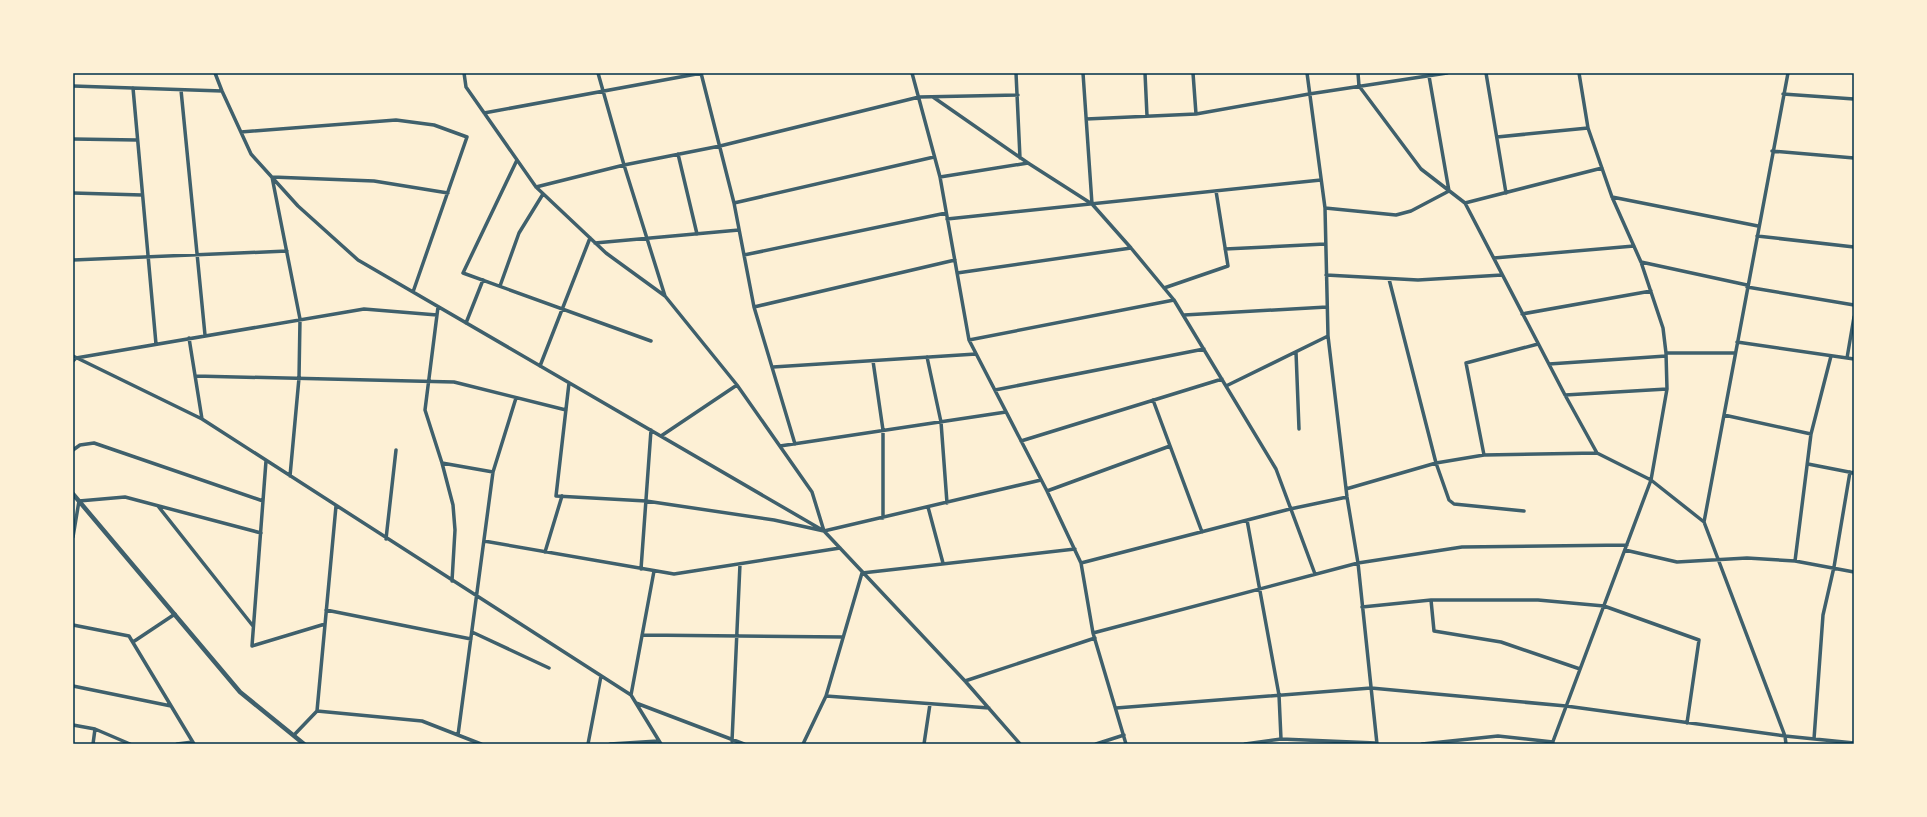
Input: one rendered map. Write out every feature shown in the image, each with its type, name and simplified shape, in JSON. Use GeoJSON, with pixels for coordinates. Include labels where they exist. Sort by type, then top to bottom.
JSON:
{"type":"FeatureCollection","features":[{"type":"Feature","properties":{"kind":"street"},"geometry":{"type":"LineString","coordinates":[[215,73],[251,154],[298,206],[358,260],[824,531],[965,681],[1019,743],[1014,744]]}},
{"type":"Feature","properties":{"kind":"street"},"geometry":{"type":"LineString","coordinates":[[464,73],[466,87],[536,187],[606,253],[665,296],[737,385],[812,492],[824,531]]}},
{"type":"Feature","properties":{"kind":"street"},"geometry":{"type":"LineString","coordinates":[[598,73],[624,165],[665,296]]}},
{"type":"Feature","properties":{"kind":"street"},"geometry":{"type":"LineString","coordinates":[[484,113],[701,73],[734,203],[754,307],[795,444]]}},
{"type":"Feature","properties":{"kind":"street"},"geometry":{"type":"LineString","coordinates":[[912,73],[940,178],[969,340],[1047,491],[1081,563],[1095,638],[1126,744]]}},
{"type":"Feature","properties":{"kind":"street"},"geometry":{"type":"LineString","coordinates":[[1016,73],[1020,158]]}},
{"type":"Feature","properties":{"kind":"street"},"geometry":{"type":"LineString","coordinates":[[1082,73],[1092,204]]}},
{"type":"Feature","properties":{"kind":"street"},"geometry":{"type":"LineString","coordinates":[[1145,73],[1147,116]]}},
{"type":"Feature","properties":{"kind":"street"},"geometry":{"type":"LineString","coordinates":[[1193,73],[1196,114]]}},
{"type":"Feature","properties":{"kind":"street"},"geometry":{"type":"LineString","coordinates":[[1245,744],[1281,739],[1376,743],[1358,563],[1347,497],[1328,336],[1325,208],[1307,73]]}},
{"type":"Feature","properties":{"kind":"street"},"geometry":{"type":"LineString","coordinates":[[1358,73],[1359,86],[1421,169],[1465,203],[1522,314],[1597,453]]}},
{"type":"Feature","properties":{"kind":"street"},"geometry":{"type":"LineString","coordinates":[[1086,119],[1196,114],[1309,94],[1447,73]]}},
{"type":"Feature","properties":{"kind":"street"},"geometry":{"type":"LineString","coordinates":[[1486,73],[1506,193]]}},
{"type":"Feature","properties":{"kind":"street"},"geometry":{"type":"LineString","coordinates":[[1422,744],[1498,736],[1553,743],[1651,480],[1667,389],[1666,354],[1663,328],[1641,262],[1612,197],[1588,128],[1579,73]]}},
{"type":"Feature","properties":{"kind":"street"},"geometry":{"type":"LineString","coordinates":[[1786,744],[1785,736],[1704,522],[1756,236],[1788,73]]}},
{"type":"Feature","properties":{"kind":"street"},"geometry":{"type":"LineString","coordinates":[[1429,76],[1449,191]]}},
{"type":"Feature","properties":{"kind":"street"},"geometry":{"type":"LineString","coordinates":[[73,86],[222,91]]}},
{"type":"Feature","properties":{"kind":"street"},"geometry":{"type":"LineString","coordinates":[[133,88],[156,344]]}},
{"type":"Feature","properties":{"kind":"street"},"geometry":{"type":"LineString","coordinates":[[181,90],[205,335]]}},
{"type":"Feature","properties":{"kind":"street"},"geometry":{"type":"LineString","coordinates":[[1783,94],[1854,99]]}},
{"type":"Feature","properties":{"kind":"street"},"geometry":{"type":"LineString","coordinates":[[536,187],[624,165],[720,146],[919,97],[1018,95]]}},
{"type":"Feature","properties":{"kind":"street"},"geometry":{"type":"LineString","coordinates":[[932,97],[1020,158],[1092,204],[1174,300],[1276,469],[1315,574]]}},
{"type":"Feature","properties":{"kind":"street"},"geometry":{"type":"LineString","coordinates":[[241,132],[396,120],[434,125],[467,137],[413,292]]}},
{"type":"Feature","properties":{"kind":"street"},"geometry":{"type":"LineString","coordinates":[[1497,137],[1588,128]]}},
{"type":"Feature","properties":{"kind":"street"},"geometry":{"type":"LineString","coordinates":[[73,139],[137,140]]}},
{"type":"Feature","properties":{"kind":"street"},"geometry":{"type":"LineString","coordinates":[[1772,151],[1854,158]]}},
{"type":"Feature","properties":{"kind":"street"},"geometry":{"type":"LineString","coordinates":[[678,154],[697,234]]}},
{"type":"Feature","properties":{"kind":"street"},"geometry":{"type":"LineString","coordinates":[[734,203],[934,157]]}},
{"type":"Feature","properties":{"kind":"street"},"geometry":{"type":"LineString","coordinates":[[517,160],[463,273],[651,341]]}},
{"type":"Feature","properties":{"kind":"street"},"geometry":{"type":"LineString","coordinates":[[940,178],[1028,163]]}},
{"type":"Feature","properties":{"kind":"street"},"geometry":{"type":"LineString","coordinates":[[1465,203],[1602,168]]}},
{"type":"Feature","properties":{"kind":"street"},"geometry":{"type":"LineString","coordinates":[[272,177],[374,181],[448,193]]}},
{"type":"Feature","properties":{"kind":"street"},"geometry":{"type":"LineString","coordinates":[[272,177],[300,319],[299,378],[290,476]]}},
{"type":"Feature","properties":{"kind":"street"},"geometry":{"type":"LineString","coordinates":[[947,219],[1321,180]]}},
{"type":"Feature","properties":{"kind":"street"},"geometry":{"type":"LineString","coordinates":[[1164,288],[1228,266],[1216,191]]}},
{"type":"Feature","properties":{"kind":"street"},"geometry":{"type":"LineString","coordinates":[[1325,208],[1396,215],[1411,211],[1449,191]]}},
{"type":"Feature","properties":{"kind":"street"},"geometry":{"type":"LineString","coordinates":[[73,193],[142,195]]}},
{"type":"Feature","properties":{"kind":"street"},"geometry":{"type":"LineString","coordinates":[[500,286],[519,233],[543,194]]}},
{"type":"Feature","properties":{"kind":"street"},"geometry":{"type":"LineString","coordinates":[[1612,197],[1758,226]]}},
{"type":"Feature","properties":{"kind":"street"},"geometry":{"type":"LineString","coordinates":[[744,255],[946,212]]}},
{"type":"Feature","properties":{"kind":"street"},"geometry":{"type":"LineString","coordinates":[[595,243],[739,230]]}},
{"type":"Feature","properties":{"kind":"street"},"geometry":{"type":"LineString","coordinates":[[1756,236],[1854,247]]}},
{"type":"Feature","properties":{"kind":"street"},"geometry":{"type":"LineString","coordinates":[[540,366],[590,238]]}},
{"type":"Feature","properties":{"kind":"street"},"geometry":{"type":"LineString","coordinates":[[1225,249],[1325,244]]}},
{"type":"Feature","properties":{"kind":"street"},"geometry":{"type":"LineString","coordinates":[[1494,258],[1634,246]]}},
{"type":"Feature","properties":{"kind":"street"},"geometry":{"type":"LineString","coordinates":[[957,273],[1131,248]]}},
{"type":"Feature","properties":{"kind":"street"},"geometry":{"type":"LineString","coordinates":[[73,260],[287,251]]}},
{"type":"Feature","properties":{"kind":"street"},"geometry":{"type":"LineString","coordinates":[[754,307],[955,260]]}},
{"type":"Feature","properties":{"kind":"street"},"geometry":{"type":"LineString","coordinates":[[1641,262],[1747,286],[1854,305]]}},
{"type":"Feature","properties":{"kind":"street"},"geometry":{"type":"LineString","coordinates":[[1326,275],[1418,280],[1502,275]]}},
{"type":"Feature","properties":{"kind":"street"},"geometry":{"type":"LineString","coordinates":[[1390,279],[1436,463],[1449,500],[1454,504],[1524,511]]}},
{"type":"Feature","properties":{"kind":"street"},"geometry":{"type":"LineString","coordinates":[[466,323],[483,280]]}},
{"type":"Feature","properties":{"kind":"street"},"geometry":{"type":"LineString","coordinates":[[1522,314],[1651,291]]}},
{"type":"Feature","properties":{"kind":"street"},"geometry":{"type":"LineString","coordinates":[[969,340],[1174,300]]}},
{"type":"Feature","properties":{"kind":"street"},"geometry":{"type":"LineString","coordinates":[[438,307],[430,381],[425,410],[453,505],[455,530],[452,581]]}},
{"type":"Feature","properties":{"kind":"street"},"geometry":{"type":"LineString","coordinates":[[1184,315],[1327,307]]}},
{"type":"Feature","properties":{"kind":"street"},"geometry":{"type":"LineString","coordinates":[[75,357],[364,309],[438,315]]}},
{"type":"Feature","properties":{"kind":"street"},"geometry":{"type":"LineString","coordinates":[[1847,358],[1854,317]]}},
{"type":"Feature","properties":{"kind":"street"},"geometry":{"type":"LineString","coordinates":[[1226,386],[1328,336]]}},
{"type":"Feature","properties":{"kind":"street"},"geometry":{"type":"LineString","coordinates":[[189,338],[202,419]]}},
{"type":"Feature","properties":{"kind":"street"},"geometry":{"type":"LineString","coordinates":[[1737,342],[1854,359]]}},
{"type":"Feature","properties":{"kind":"street"},"geometry":{"type":"LineString","coordinates":[[1484,455],[1466,363],[1538,344]]}},
{"type":"Feature","properties":{"kind":"street"},"geometry":{"type":"LineString","coordinates":[[995,390],[1204,349]]}},
{"type":"Feature","properties":{"kind":"street"},"geometry":{"type":"LineString","coordinates":[[1296,352],[1299,429]]}},
{"type":"Feature","properties":{"kind":"street"},"geometry":{"type":"LineString","coordinates":[[1549,364],[1666,354],[1735,352]]}},
{"type":"Feature","properties":{"kind":"street"},"geometry":{"type":"LineString","coordinates":[[773,367],[976,354]]}},
{"type":"Feature","properties":{"kind":"street"},"geometry":{"type":"LineString","coordinates":[[1795,561],[1811,434],[1831,356]]}},
{"type":"Feature","properties":{"kind":"street"},"geometry":{"type":"LineString","coordinates":[[73,361],[75,357]]}},
{"type":"Feature","properties":{"kind":"street"},"geometry":{"type":"LineString","coordinates":[[75,357],[202,419],[386,539],[631,695],[660,743],[610,744]]}},
{"type":"Feature","properties":{"kind":"street"},"geometry":{"type":"LineString","coordinates":[[927,358],[940,422],[947,503]]}},
{"type":"Feature","properties":{"kind":"street"},"geometry":{"type":"LineString","coordinates":[[873,361],[883,430],[883,518]]}},
{"type":"Feature","properties":{"kind":"street"},"geometry":{"type":"LineString","coordinates":[[195,376],[454,382],[566,410]]}},
{"type":"Feature","properties":{"kind":"street"},"geometry":{"type":"LineString","coordinates":[[1021,442],[1222,379]]}},
{"type":"Feature","properties":{"kind":"street"},"geometry":{"type":"LineString","coordinates":[[569,383],[556,496],[646,501],[774,520],[824,531],[1041,480]]}},
{"type":"Feature","properties":{"kind":"street"},"geometry":{"type":"LineString","coordinates":[[661,436],[737,385]]}},
{"type":"Feature","properties":{"kind":"street"},"geometry":{"type":"LineString","coordinates":[[1565,395],[1667,389]]}},
{"type":"Feature","properties":{"kind":"street"},"geometry":{"type":"LineString","coordinates":[[458,735],[493,472],[516,398]]}},
{"type":"Feature","properties":{"kind":"street"},"geometry":{"type":"LineString","coordinates":[[1153,400],[1202,532]]}},
{"type":"Feature","properties":{"kind":"street"},"geometry":{"type":"LineString","coordinates":[[780,446],[1006,412]]}},
{"type":"Feature","properties":{"kind":"street"},"geometry":{"type":"LineString","coordinates":[[1724,415],[1811,434]]}},
{"type":"Feature","properties":{"kind":"street"},"geometry":{"type":"LineString","coordinates":[[641,568],[651,430]]}},
{"type":"Feature","properties":{"kind":"street"},"geometry":{"type":"LineString","coordinates":[[73,450],[80,445],[94,443],[263,501]]}},
{"type":"Feature","properties":{"kind":"street"},"geometry":{"type":"LineString","coordinates":[[1047,491],[1170,446]]}},
{"type":"Feature","properties":{"kind":"street"},"geometry":{"type":"LineString","coordinates":[[386,539],[396,450]]}},
{"type":"Feature","properties":{"kind":"street"},"geometry":{"type":"LineString","coordinates":[[1346,489],[1436,463],[1484,455],[1597,453],[1651,480],[1704,522]]}},
{"type":"Feature","properties":{"kind":"street"},"geometry":{"type":"LineString","coordinates":[[266,461],[252,646],[325,624]]}},
{"type":"Feature","properties":{"kind":"street"},"geometry":{"type":"LineString","coordinates":[[442,464],[493,472]]}},
{"type":"Feature","properties":{"kind":"street"},"geometry":{"type":"LineString","coordinates":[[1808,464],[1852,472],[1834,567],[1823,615],[1814,739]]}},
{"type":"Feature","properties":{"kind":"street"},"geometry":{"type":"LineString","coordinates":[[73,494],[240,692],[304,744]]}},
{"type":"Feature","properties":{"kind":"street"},"geometry":{"type":"LineString","coordinates":[[545,552],[562,496]]}},
{"type":"Feature","properties":{"kind":"street"},"geometry":{"type":"LineString","coordinates":[[79,501],[125,497],[260,533]]}},
{"type":"Feature","properties":{"kind":"street"},"geometry":{"type":"LineString","coordinates":[[1081,563],[1290,508],[1347,497]]}},
{"type":"Feature","properties":{"kind":"street"},"geometry":{"type":"LineString","coordinates":[[73,537],[79,501]]}},
{"type":"Feature","properties":{"kind":"street"},"geometry":{"type":"LineString","coordinates":[[157,505],[253,626]]}},
{"type":"Feature","properties":{"kind":"street"},"geometry":{"type":"LineString","coordinates":[[294,735],[317,710],[336,506]]}},
{"type":"Feature","properties":{"kind":"street"},"geometry":{"type":"LineString","coordinates":[[928,507],[943,563]]}},
{"type":"Feature","properties":{"kind":"street"},"geometry":{"type":"LineString","coordinates":[[1247,520],[1279,695],[1281,739]]}},
{"type":"Feature","properties":{"kind":"street"},"geometry":{"type":"LineString","coordinates":[[484,541],[674,574],[840,548]]}},
{"type":"Feature","properties":{"kind":"street"},"geometry":{"type":"LineString","coordinates":[[1094,633],[1358,563],[1462,547],[1627,545]]}},
{"type":"Feature","properties":{"kind":"street"},"geometry":{"type":"LineString","coordinates":[[862,572],[1075,549]]}},
{"type":"Feature","properties":{"kind":"street"},"geometry":{"type":"LineString","coordinates":[[1625,550],[1677,562],[1747,558],[1795,561],[1834,567],[1854,572]]}},
{"type":"Feature","properties":{"kind":"street"},"geometry":{"type":"LineString","coordinates":[[732,740],[740,564]]}},
{"type":"Feature","properties":{"kind":"street"},"geometry":{"type":"LineString","coordinates":[[631,695],[654,571]]}},
{"type":"Feature","properties":{"kind":"street"},"geometry":{"type":"LineString","coordinates":[[803,744],[826,696],[862,572]]}},
{"type":"Feature","properties":{"kind":"street"},"geometry":{"type":"LineString","coordinates":[[1362,607],[1431,600],[1538,600],[1604,606],[1699,640],[1687,723]]}},
{"type":"Feature","properties":{"kind":"street"},"geometry":{"type":"LineString","coordinates":[[1431,600],[1434,631],[1501,642],[1580,669]]}},
{"type":"Feature","properties":{"kind":"street"},"geometry":{"type":"LineString","coordinates":[[326,610],[471,639]]}},
{"type":"Feature","properties":{"kind":"street"},"geometry":{"type":"LineString","coordinates":[[132,642],[174,614]]}},
{"type":"Feature","properties":{"kind":"street"},"geometry":{"type":"LineString","coordinates":[[73,625],[129,636],[194,743],[177,744]]}},
{"type":"Feature","properties":{"kind":"street"},"geometry":{"type":"LineString","coordinates":[[472,632],[549,668]]}},
{"type":"Feature","properties":{"kind":"street"},"geometry":{"type":"LineString","coordinates":[[642,635],[843,637]]}},
{"type":"Feature","properties":{"kind":"street"},"geometry":{"type":"LineString","coordinates":[[965,681],[1095,638]]}},
{"type":"Feature","properties":{"kind":"street"},"geometry":{"type":"LineString","coordinates":[[588,744],[601,676]]}},
{"type":"Feature","properties":{"kind":"street"},"geometry":{"type":"LineString","coordinates":[[73,686],[171,706]]}},
{"type":"Feature","properties":{"kind":"street"},"geometry":{"type":"LineString","coordinates":[[1116,708],[1371,688],[1566,706],[1785,736],[1854,743]]}},
{"type":"Feature","properties":{"kind":"street"},"geometry":{"type":"LineString","coordinates":[[826,696],[989,708]]}},
{"type":"Feature","properties":{"kind":"street"},"geometry":{"type":"LineString","coordinates":[[636,703],[744,744]]}},
{"type":"Feature","properties":{"kind":"street"},"geometry":{"type":"LineString","coordinates":[[924,744],[930,704]]}},
{"type":"Feature","properties":{"kind":"street"},"geometry":{"type":"LineString","coordinates":[[317,710],[422,721],[481,744]]}},
{"type":"Feature","properties":{"kind":"street"},"geometry":{"type":"LineString","coordinates":[[73,725],[95,729],[130,744]]}},
{"type":"Feature","properties":{"kind":"street"},"geometry":{"type":"LineString","coordinates":[[93,744],[95,729]]}},
{"type":"Feature","properties":{"kind":"street"},"geometry":{"type":"LineString","coordinates":[[1096,744],[1124,735]]}}]}
